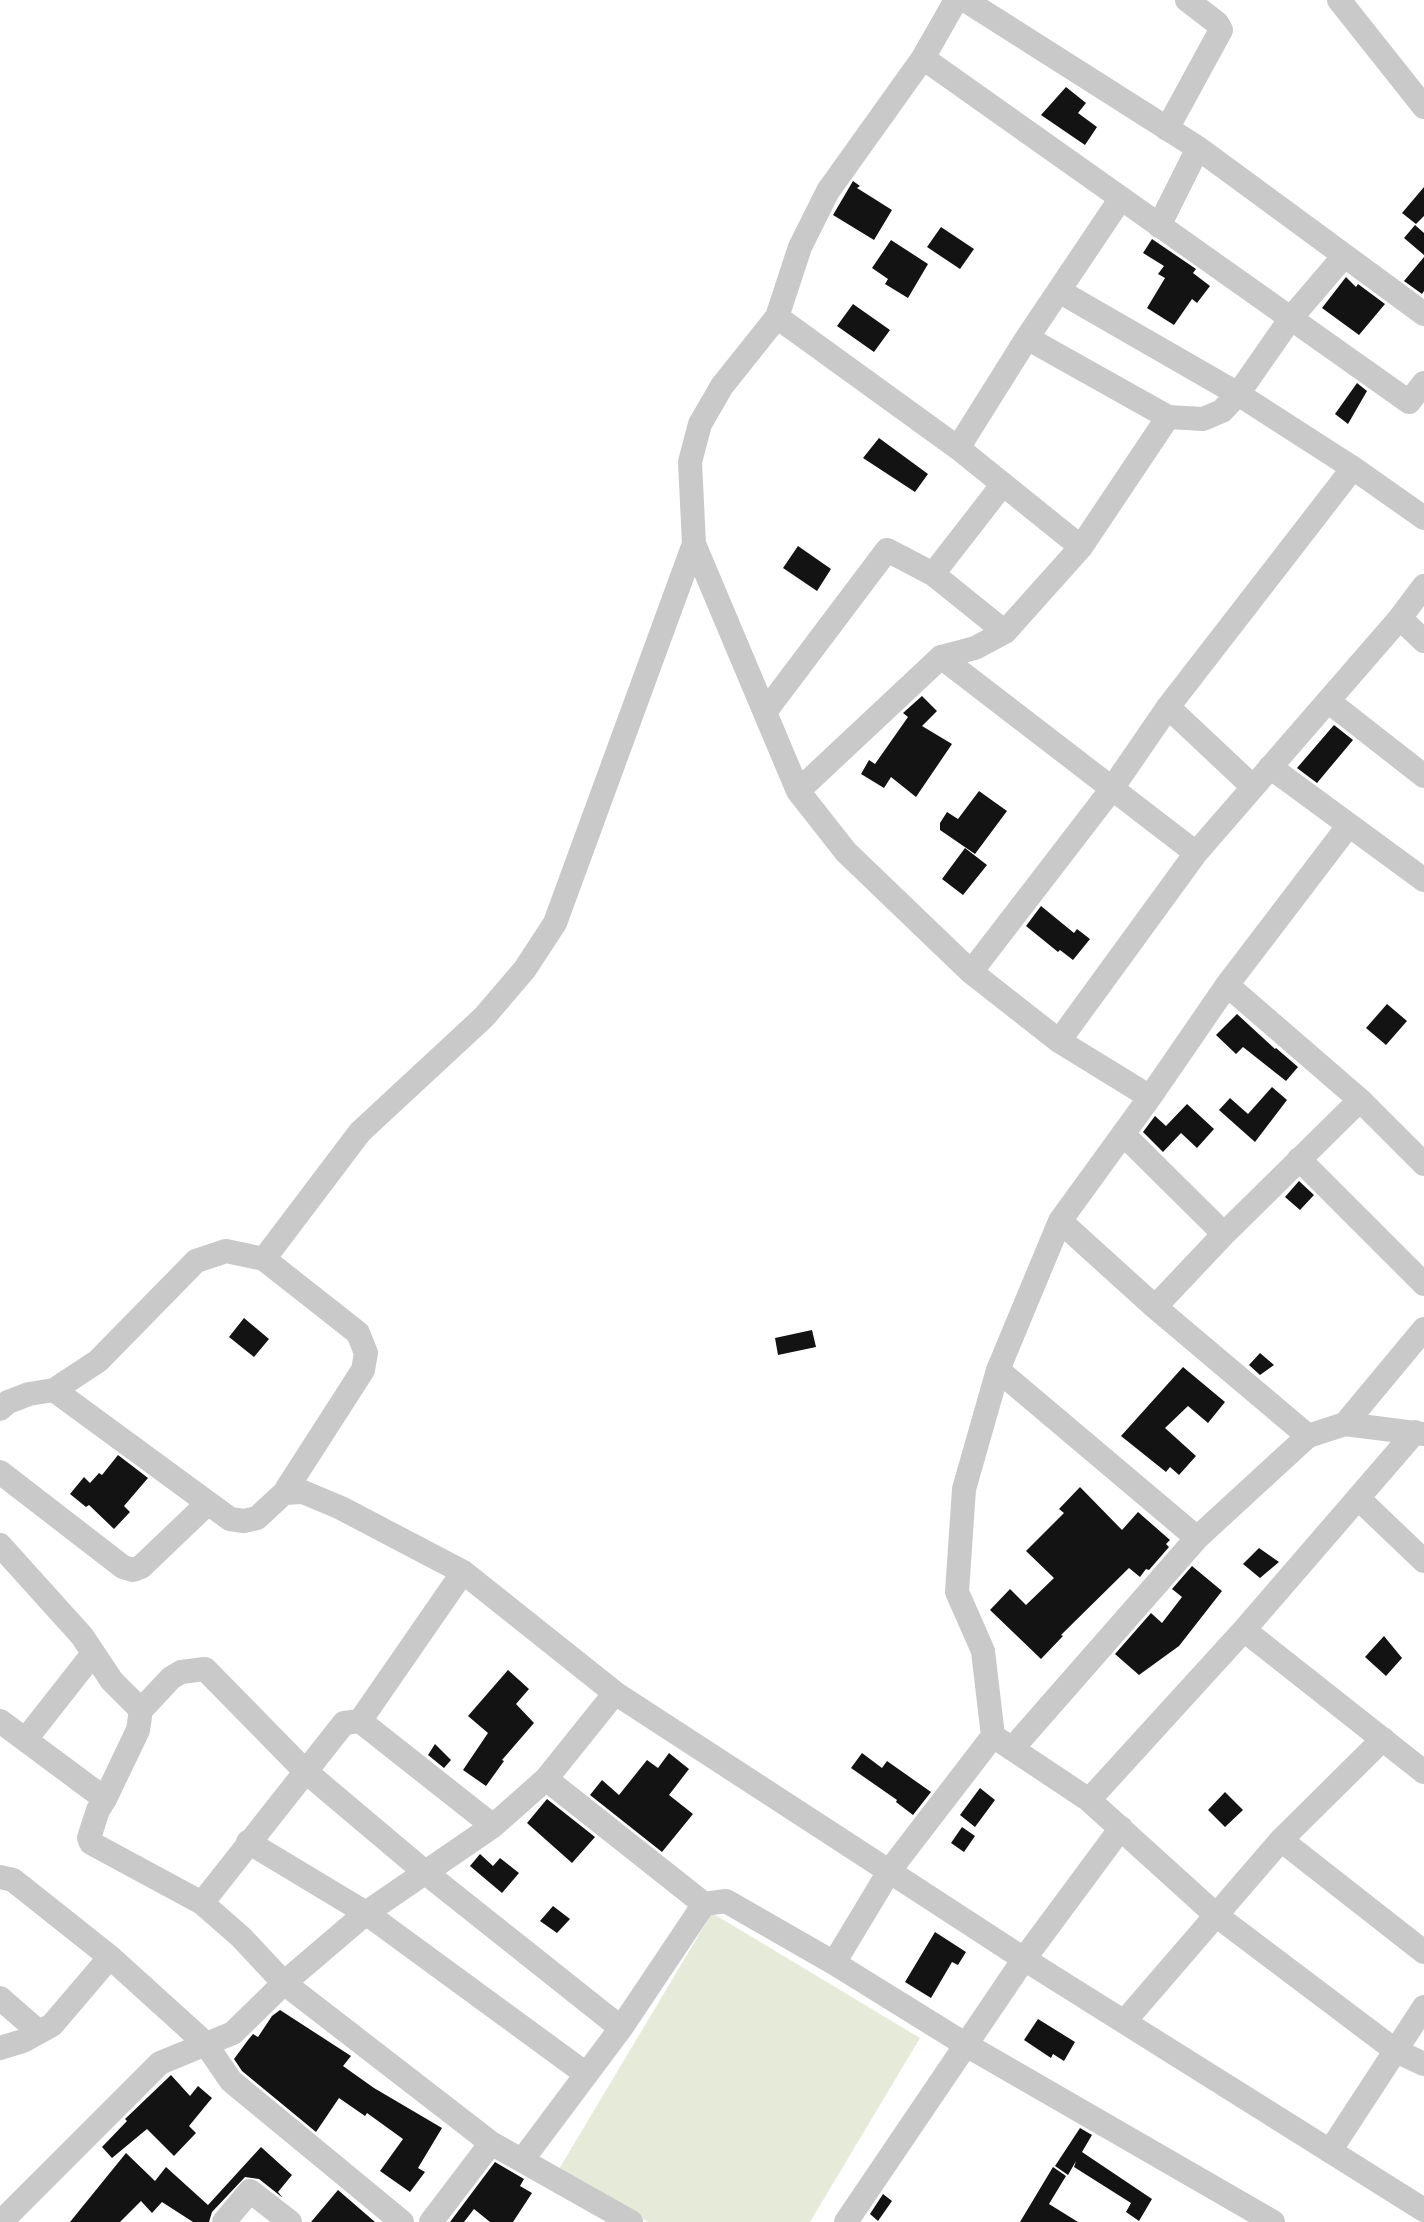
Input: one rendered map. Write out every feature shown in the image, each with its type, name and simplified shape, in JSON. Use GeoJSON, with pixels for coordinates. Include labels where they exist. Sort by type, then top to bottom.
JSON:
{"type":"FeatureCollection","features":[{"type":"Feature","properties":{"kind":"street"},"geometry":{"type":"LineString","coordinates":[[956,0],[923,58],[828,191],[800,247],[777,317],[722,386],[700,424],[690,462],[694,544],[798,791],[846,852],[971,972],[1059,1041],[1150,1097]]}},
{"type":"Feature","properties":{"kind":"street"},"geometry":{"type":"LineString","coordinates":[[965,0],[1198,148],[1424,314]]}},
{"type":"Feature","properties":{"kind":"street"},"geometry":{"type":"LineString","coordinates":[[1167,129],[1221,30],[1217,23],[1187,0]]}},
{"type":"Feature","properties":{"kind":"street"},"geometry":{"type":"LineString","coordinates":[[1339,0],[1424,107]]}},
{"type":"Feature","properties":{"kind":"street"},"geometry":{"type":"LineString","coordinates":[[923,58],[1291,318],[1419,399]]}},
{"type":"Feature","properties":{"kind":"street"},"geometry":{"type":"LineString","coordinates":[[1159,226],[1198,148]]}},
{"type":"Feature","properties":{"kind":"street"},"geometry":{"type":"LineString","coordinates":[[958,448],[1121,198]]}},
{"type":"Feature","properties":{"kind":"street"},"geometry":{"type":"LineString","coordinates":[[1027,338],[1168,417],[1203,419],[1222,411],[1238,394],[1291,318],[1344,256]]}},
{"type":"Feature","properties":{"kind":"street"},"geometry":{"type":"LineString","coordinates":[[1059,291],[1238,394],[1424,518]]}},
{"type":"Feature","properties":{"kind":"street"},"geometry":{"type":"LineString","coordinates":[[777,317],[958,448],[1081,547]]}},
{"type":"Feature","properties":{"kind":"street"},"geometry":{"type":"LineString","coordinates":[[798,791],[941,657],[975,648],[1005,632],[1081,547],[1168,417]]}},
{"type":"Feature","properties":{"kind":"street"},"geometry":{"type":"LineString","coordinates":[[971,972],[1111,790],[1168,707],[1353,468]]}},
{"type":"Feature","properties":{"kind":"street"},"geometry":{"type":"LineString","coordinates":[[933,574],[1003,484]]}},
{"type":"Feature","properties":{"kind":"street"},"geometry":{"type":"LineString","coordinates":[[264,1259],[360,1132],[484,1017],[525,969],[555,923],[694,544]]}},
{"type":"Feature","properties":{"kind":"street"},"geometry":{"type":"LineString","coordinates":[[765,712],[884,551],[891,550],[933,574],[1005,632]]}},
{"type":"Feature","properties":{"kind":"street"},"geometry":{"type":"LineString","coordinates":[[1059,1041],[1196,853],[1400,618],[1424,586]]}},
{"type":"Feature","properties":{"kind":"street"},"geometry":{"type":"LineString","coordinates":[[1400,618],[1424,641]]}},
{"type":"Feature","properties":{"kind":"street"},"geometry":{"type":"LineString","coordinates":[[941,657],[1196,853]]}},
{"type":"Feature","properties":{"kind":"street"},"geometry":{"type":"LineString","coordinates":[[1328,701],[1424,776]]}},
{"type":"Feature","properties":{"kind":"street"},"geometry":{"type":"LineString","coordinates":[[1168,707],[1252,786]]}},
{"type":"Feature","properties":{"kind":"street"},"geometry":{"type":"LineString","coordinates":[[1270,767],[1424,880]]}},
{"type":"Feature","properties":{"kind":"street"},"geometry":{"type":"LineString","coordinates":[[1349,825],[1227,985],[1060,1221],[998,1370],[964,1489],[957,1592],[983,1651],[1002,1743],[1089,1800],[1217,1916],[1396,2051],[1424,2064]]}},
{"type":"Feature","properties":{"kind":"street"},"geometry":{"type":"LineString","coordinates":[[1227,985],[1360,1100],[1424,1164]]}},
{"type":"Feature","properties":{"kind":"street"},"geometry":{"type":"LineString","coordinates":[[1155,1307],[1360,1100]]}},
{"type":"Feature","properties":{"kind":"street"},"geometry":{"type":"LineString","coordinates":[[1123,1134],[1224,1234]]}},
{"type":"Feature","properties":{"kind":"street"},"geometry":{"type":"LineString","coordinates":[[1299,1159],[1424,1284]]}},
{"type":"Feature","properties":{"kind":"street"},"geometry":{"type":"LineString","coordinates":[[1060,1221],[1155,1307],[1308,1436]]}},
{"type":"Feature","properties":{"kind":"street"},"geometry":{"type":"LineString","coordinates":[[0,1409],[8,1402],[29,1394],[54,1390],[98,1361],[196,1261],[226,1251],[264,1259],[358,1333],[366,1353],[363,1370],[284,1493],[257,1518],[244,1521],[230,1519],[54,1390]]}},
{"type":"Feature","properties":{"kind":"street"},"geometry":{"type":"LineString","coordinates":[[1345,1424],[1424,1329]]}},
{"type":"Feature","properties":{"kind":"street"},"geometry":{"type":"LineString","coordinates":[[998,1370],[1197,1538]]}},
{"type":"Feature","properties":{"kind":"street"},"geometry":{"type":"LineString","coordinates":[[834,1963],[890,1870],[1002,1743],[1197,1538],[1308,1436],[1345,1424],[1419,1433]]}},
{"type":"Feature","properties":{"kind":"street"},"geometry":{"type":"LineString","coordinates":[[1089,1800],[1419,1433]]}},
{"type":"Feature","properties":{"kind":"street"},"geometry":{"type":"LineString","coordinates":[[0,1472],[101,1552],[133,1570],[141,1567],[208,1503]]}},
{"type":"Feature","properties":{"kind":"street"},"geometry":{"type":"LineString","coordinates":[[284,1493],[303,1492],[328,1502],[463,1572],[615,1693],[1024,1959],[1424,2210]]}},
{"type":"Feature","properties":{"kind":"street"},"geometry":{"type":"LineString","coordinates":[[1358,1498],[1424,1561]]}},
{"type":"Feature","properties":{"kind":"street"},"geometry":{"type":"LineString","coordinates":[[0,1545],[82,1636],[112,1681],[141,1710]]}},
{"type":"Feature","properties":{"kind":"street"},"geometry":{"type":"LineString","coordinates":[[360,1721],[463,1572]]}},
{"type":"Feature","properties":{"kind":"street"},"geometry":{"type":"LineString","coordinates":[[1244,1630],[1424,1772]]}},
{"type":"Feature","properties":{"kind":"street"},"geometry":{"type":"LineString","coordinates":[[26,1739],[92,1655]]}},
{"type":"Feature","properties":{"kind":"street"},"geometry":{"type":"LineString","coordinates":[[621,2028],[426,1873],[305,1771],[205,1669],[181,1672],[171,1678],[141,1710],[138,1730],[98,1810],[89,1838],[91,1843],[202,1903],[241,1937],[284,1983],[491,2143],[631,2222]]}},
{"type":"Feature","properties":{"kind":"street"},"geometry":{"type":"LineString","coordinates":[[1,2222],[160,2063],[233,2033],[284,1983],[366,1913],[493,1826],[546,1779],[615,1693]]}},
{"type":"Feature","properties":{"kind":"street"},"geometry":{"type":"LineString","coordinates":[[0,1721],[105,1799]]}},
{"type":"Feature","properties":{"kind":"street"},"geometry":{"type":"LineString","coordinates":[[202,1903],[344,1723],[360,1721],[493,1826]]}},
{"type":"Feature","properties":{"kind":"street"},"geometry":{"type":"LineString","coordinates":[[1124,2022],[1281,1840],[1383,1739]]}},
{"type":"Feature","properties":{"kind":"street"},"geometry":{"type":"LineString","coordinates":[[546,1779],[704,1904],[726,1901],[968,2046],[1273,2222]]}},
{"type":"Feature","properties":{"kind":"street"},"geometry":{"type":"LineString","coordinates":[[858,2218],[1024,1959],[1121,1828]]}},
{"type":"Feature","properties":{"kind":"street"},"geometry":{"type":"LineString","coordinates":[[1281,1840],[1424,1952]]}},
{"type":"Feature","properties":{"kind":"street"},"geometry":{"type":"LineString","coordinates":[[248,1842],[366,1913],[586,2074]]}},
{"type":"Feature","properties":{"kind":"street"},"geometry":{"type":"LineString","coordinates":[[0,1877],[13,1880],[110,1957],[205,2043],[231,2081],[402,2222]]}},
{"type":"Feature","properties":{"kind":"street"},"geometry":{"type":"LineString","coordinates":[[523,2159],[621,2028],[704,1904]]}},
{"type":"Feature","properties":{"kind":"street"},"geometry":{"type":"LineString","coordinates":[[0,2048],[23,2041],[52,2025],[110,1957]]}},
{"type":"Feature","properties":{"kind":"street"},"geometry":{"type":"LineString","coordinates":[[0,1998],[39,2032]]}},
{"type":"Feature","properties":{"kind":"street"},"geometry":{"type":"LineString","coordinates":[[1330,2151],[1424,2007]]}},
{"type":"Feature","properties":{"kind":"street"},"geometry":{"type":"LineString","coordinates":[[431,2222],[491,2143]]}},
{"type":"Feature","properties":{"kind":"street"},"geometry":{"type":"LineString","coordinates":[[224,2222],[250,2191],[290,2222]]}},
{"type":"Feature","properties":{"kind":"green space"},"geometry":{"type":"Polygon","coordinates":[[[712,1913],[920,2038],[810,2222],[648,2222],[559,2169],[712,1913]]]}},
{"type":"Feature","properties":{"kind":"building"},"geometry":{"type":"Polygon","coordinates":[[[1066,87],[1086,103],[1078,113],[1097,127],[1085,145],[1041,115],[1066,87]]]}},
{"type":"Feature","properties":{"kind":"building"},"geometry":{"type":"Polygon","coordinates":[[[853,181],[860,186],[857,188],[892,210],[874,240],[833,215],[853,181]]]}},
{"type":"Feature","properties":{"kind":"building"},"geometry":{"type":"Polygon","coordinates":[[[1424,187],[1424,216],[1416,224],[1402,213],[1424,187]]]}},
{"type":"Feature","properties":{"kind":"building"},"geometry":{"type":"Polygon","coordinates":[[[1415,225],[1424,233],[1424,255],[1404,238],[1415,225]]]}},
{"type":"Feature","properties":{"kind":"building"},"geometry":{"type":"Polygon","coordinates":[[[941,227],[974,249],[960,269],[927,247],[941,227]]]}},
{"type":"Feature","properties":{"kind":"building"},"geometry":{"type":"Polygon","coordinates":[[[1152,239],[1196,269],[1193,273],[1210,286],[1197,303],[1192,299],[1174,325],[1147,308],[1165,278],[1158,274],[1164,266],[1143,253],[1152,239]]]}},
{"type":"Feature","properties":{"kind":"building"},"geometry":{"type":"Polygon","coordinates":[[[891,240],[928,264],[908,298],[885,284],[888,279],[872,268],[891,240]]]}},
{"type":"Feature","properties":{"kind":"building"},"geometry":{"type":"Polygon","coordinates":[[[1424,257],[1424,291],[1422,294],[1404,281],[1424,257]]]}},
{"type":"Feature","properties":{"kind":"building"},"geometry":{"type":"Polygon","coordinates":[[[1346,277],[1356,287],[1358,284],[1385,304],[1359,335],[1322,308],[1346,277]]]}},
{"type":"Feature","properties":{"kind":"building"},"geometry":{"type":"Polygon","coordinates":[[[853,304],[890,330],[874,352],[837,326],[853,304]]]}},
{"type":"Feature","properties":{"kind":"building"},"geometry":{"type":"Polygon","coordinates":[[[1357,383],[1367,391],[1348,424],[1335,414],[1357,383]]]}},
{"type":"Feature","properties":{"kind":"building"},"geometry":{"type":"Polygon","coordinates":[[[879,438],[928,474],[915,492],[863,458],[879,438]]]}},
{"type":"Feature","properties":{"kind":"building"},"geometry":{"type":"Polygon","coordinates":[[[798,546],[831,569],[817,591],[783,568],[798,546]]]}},
{"type":"Feature","properties":{"kind":"building"},"geometry":{"type":"Polygon","coordinates":[[[922,696],[937,711],[922,726],[952,744],[916,797],[891,777],[884,788],[861,774],[869,760],[875,764],[908,717],[903,713],[922,696]]]}},
{"type":"Feature","properties":{"kind":"building"},"geometry":{"type":"Polygon","coordinates":[[[1334,725],[1353,740],[1317,783],[1297,768],[1334,725]]]}},
{"type":"Feature","properties":{"kind":"building"},"geometry":{"type":"Polygon","coordinates":[[[979,791],[1007,811],[975,854],[940,830],[940,823],[947,812],[958,819],[979,791]]]}},
{"type":"Feature","properties":{"kind":"building"},"geometry":{"type":"Polygon","coordinates":[[[965,848],[987,865],[963,895],[942,879],[965,848]]]}},
{"type":"Feature","properties":{"kind":"building"},"geometry":{"type":"Polygon","coordinates":[[[1041,906],[1074,933],[1077,929],[1090,939],[1073,960],[1026,926],[1041,906]]]}},
{"type":"Feature","properties":{"kind":"building"},"geometry":{"type":"Polygon","coordinates":[[[1387,1004],[1407,1021],[1386,1045],[1366,1028],[1387,1004]]]}},
{"type":"Feature","properties":{"kind":"building"},"geometry":{"type":"Polygon","coordinates":[[[1237,1014],[1298,1067],[1286,1081],[1243,1047],[1236,1054],[1216,1035],[1237,1014]]]}},
{"type":"Feature","properties":{"kind":"building"},"geometry":{"type":"Polygon","coordinates":[[[1272,1087],[1287,1100],[1255,1142],[1219,1110],[1230,1098],[1248,1114],[1272,1087]]]}},
{"type":"Feature","properties":{"kind":"building"},"geometry":{"type":"Polygon","coordinates":[[[1187,1104],[1214,1129],[1197,1148],[1181,1133],[1163,1152],[1143,1132],[1155,1116],[1166,1126],[1187,1104]]]}},
{"type":"Feature","properties":{"kind":"building"},"geometry":{"type":"Polygon","coordinates":[[[1299,1181],[1314,1195],[1300,1210],[1285,1197],[1299,1181]]]}},
{"type":"Feature","properties":{"kind":"building"},"geometry":{"type":"Polygon","coordinates":[[[244,1318],[269,1339],[254,1357],[229,1337],[244,1318]]]}},
{"type":"Feature","properties":{"kind":"building"},"geometry":{"type":"Polygon","coordinates":[[[812,1330],[816,1347],[778,1355],[775,1338],[812,1330]]]}},
{"type":"Feature","properties":{"kind":"building"},"geometry":{"type":"Polygon","coordinates":[[[1260,1353],[1274,1365],[1260,1375],[1249,1365],[1260,1353]]]}},
{"type":"Feature","properties":{"kind":"building"},"geometry":{"type":"Polygon","coordinates":[[[1183,1367],[1225,1402],[1208,1423],[1188,1406],[1165,1428],[1196,1456],[1179,1475],[1170,1467],[1166,1472],[1121,1436],[1183,1367]]]}},
{"type":"Feature","properties":{"kind":"building"},"geometry":{"type":"Polygon","coordinates":[[[118,1455],[148,1478],[124,1506],[130,1512],[114,1529],[89,1505],[86,1507],[70,1494],[84,1477],[90,1483],[99,1473],[102,1475],[118,1455]]]}},
{"type":"Feature","properties":{"kind":"building"},"geometry":{"type":"Polygon","coordinates":[[[1080,1487],[1122,1530],[1138,1512],[1170,1540],[1166,1544],[1169,1547],[1140,1577],[1129,1568],[1041,1659],[990,1610],[1010,1589],[1026,1605],[1054,1578],[1026,1551],[1064,1513],[1059,1509],[1080,1487]]]}},
{"type":"Feature","properties":{"kind":"building"},"geometry":{"type":"Polygon","coordinates":[[[1259,1548],[1279,1562],[1260,1578],[1243,1564],[1259,1548]]]}},
{"type":"Feature","properties":{"kind":"building"},"geometry":{"type":"Polygon","coordinates":[[[1192,1566],[1222,1591],[1179,1646],[1139,1675],[1115,1654],[1151,1613],[1162,1623],[1182,1597],[1172,1589],[1192,1566]]]}},
{"type":"Feature","properties":{"kind":"building"},"geometry":{"type":"Polygon","coordinates":[[[1384,1636],[1402,1658],[1386,1676],[1365,1657],[1384,1636]]]}},
{"type":"Feature","properties":{"kind":"building"},"geometry":{"type":"Polygon","coordinates":[[[508,1670],[529,1689],[516,1704],[534,1723],[502,1760],[486,1786],[463,1770],[488,1733],[468,1716],[508,1670]]]}},
{"type":"Feature","properties":{"kind":"building"},"geometry":{"type":"Polygon","coordinates":[[[435,1744],[451,1760],[444,1768],[428,1755],[435,1744]]]}},
{"type":"Feature","properties":{"kind":"building"},"geometry":{"type":"Polygon","coordinates":[[[669,1753],[689,1769],[669,1795],[693,1814],[662,1852],[590,1795],[602,1780],[619,1795],[647,1760],[658,1768],[669,1753]]]}},
{"type":"Feature","properties":{"kind":"building"},"geometry":{"type":"Polygon","coordinates":[[[862,1753],[882,1768],[887,1761],[931,1792],[913,1815],[851,1768],[862,1753]]]}},
{"type":"Feature","properties":{"kind":"building"},"geometry":{"type":"Polygon","coordinates":[[[980,1788],[995,1800],[975,1827],[960,1815],[980,1788]]]}},
{"type":"Feature","properties":{"kind":"building"},"geometry":{"type":"Polygon","coordinates":[[[1225,1792],[1243,1810],[1225,1827],[1208,1810],[1225,1792]]]}},
{"type":"Feature","properties":{"kind":"building"},"geometry":{"type":"Polygon","coordinates":[[[547,1799],[595,1837],[572,1863],[527,1823],[547,1799]]]}},
{"type":"Feature","properties":{"kind":"building"},"geometry":{"type":"Polygon","coordinates":[[[962,1827],[975,1836],[964,1852],[951,1843],[962,1827]]]}},
{"type":"Feature","properties":{"kind":"building"},"geometry":{"type":"Polygon","coordinates":[[[480,1854],[493,1866],[500,1858],[519,1873],[502,1893],[470,1866],[480,1854]]]}},
{"type":"Feature","properties":{"kind":"building"},"geometry":{"type":"Polygon","coordinates":[[[553,1906],[570,1919],[557,1933],[540,1921],[553,1906]]]}},
{"type":"Feature","properties":{"kind":"building"},"geometry":{"type":"Polygon","coordinates":[[[935,1932],[966,1952],[958,1965],[952,1962],[931,1998],[905,1982],[935,1932]]]}},
{"type":"Feature","properties":{"kind":"building"},"geometry":{"type":"Polygon","coordinates":[[[280,2010],[351,2056],[343,2066],[442,2128],[418,2168],[425,2172],[410,2192],[380,2171],[403,2139],[367,2113],[365,2116],[339,2098],[316,2132],[242,2071],[234,2059],[253,2034],[258,2037],[272,2016],[280,2010]]]}},
{"type":"Feature","properties":{"kind":"building"},"geometry":{"type":"Polygon","coordinates":[[[1038,2019],[1075,2042],[1064,2061],[1053,2054],[1051,2058],[1024,2040],[1038,2019]]]}},
{"type":"Feature","properties":{"kind":"building"},"geometry":{"type":"Polygon","coordinates":[[[171,2075],[190,2096],[198,2086],[212,2098],[189,2126],[196,2133],[174,2156],[147,2129],[112,2158],[102,2147],[127,2121],[125,2119],[171,2075]]]}},
{"type":"Feature","properties":{"kind":"building"},"geometry":{"type":"Polygon","coordinates":[[[1080,2128],[1092,2135],[1082,2152],[1152,2199],[1139,2221],[1126,2212],[1131,2203],[1074,2167],[1076,2161],[1068,2175],[1055,2166],[1080,2128]]]}},
{"type":"Feature","properties":{"kind":"building"},"geometry":{"type":"Polygon","coordinates":[[[261,2147],[292,2175],[278,2192],[283,2198],[259,2179],[245,2177],[212,2212],[209,2222],[193,2222],[162,2202],[152,2213],[141,2201],[120,2222],[70,2222],[126,2153],[155,2181],[166,2167],[208,2205],[261,2147]]]}},
{"type":"Feature","properties":{"kind":"building"},"geometry":{"type":"Polygon","coordinates":[[[495,2162],[524,2179],[520,2186],[532,2193],[513,2222],[490,2222],[474,2209],[464,2222],[450,2222],[495,2162]]]}},
{"type":"Feature","properties":{"kind":"building"},"geometry":{"type":"Polygon","coordinates":[[[1053,2167],[1066,2176],[1049,2204],[1078,2222],[1020,2222],[1053,2167]]]}},
{"type":"Feature","properties":{"kind":"building"},"geometry":{"type":"Polygon","coordinates":[[[338,2190],[375,2222],[311,2222],[338,2190]]]}},
{"type":"Feature","properties":{"kind":"building"},"geometry":{"type":"Polygon","coordinates":[[[883,2194],[892,2201],[878,2221],[870,2214],[883,2194]]]}}]}
